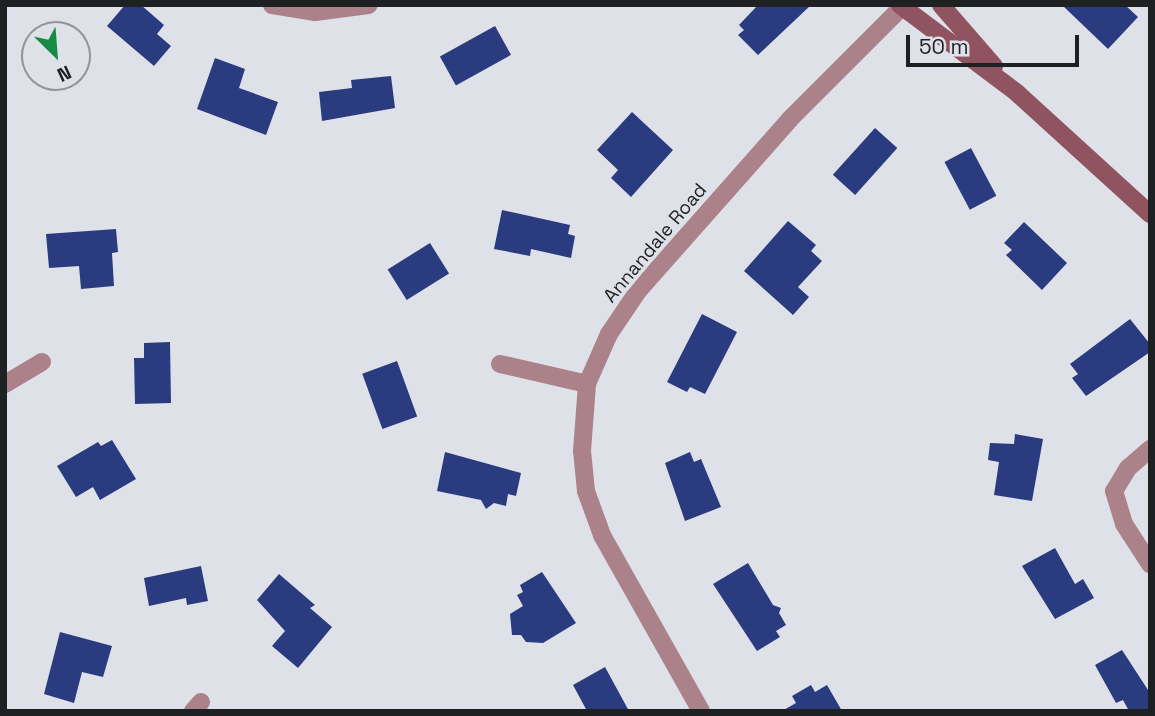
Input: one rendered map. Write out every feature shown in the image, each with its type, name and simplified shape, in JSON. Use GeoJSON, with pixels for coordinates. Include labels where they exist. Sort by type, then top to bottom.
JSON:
{"type":"FeatureCollection","features":[{"type":"Feature","properties":{"kind":"main road"},"geometry":{"type":"LineString","coordinates":[[942,5],[1017,93]]}},
{"type":"Feature","properties":{"kind":"main road"},"geometry":{"type":"LineString","coordinates":[[902,6],[1017,93],[1150,214]]}},
{"type":"Feature","properties":{"kind":"street"},"geometry":{"type":"LineString","coordinates":[[272,5],[316,12],[369,5]]}},
{"type":"Feature","properties":{"kind":"street","name":"Annandale Road"},"geometry":{"type":"LineString","coordinates":[[701,711],[602,535],[586,491],[582,451],[587,384],[609,334],[638,291],[790,119],[902,6]]}},
{"type":"Feature","properties":{"kind":"street"},"geometry":{"type":"LineString","coordinates":[[5,384],[42,362]]}},
{"type":"Feature","properties":{"kind":"street"},"geometry":{"type":"LineString","coordinates":[[500,364],[587,384]]}},
{"type":"Feature","properties":{"kind":"street"},"geometry":{"type":"LineString","coordinates":[[1150,449],[1128,468],[1114,491],[1124,524],[1150,564]]}},
{"type":"Feature","properties":{"kind":"building"},"geometry":{"type":"Polygon","coordinates":[[[125,5],[141,5],[164,25],[157,34],[171,46],[154,66],[107,26],[125,5]]]}},
{"type":"Feature","properties":{"kind":"building"},"geometry":{"type":"Polygon","coordinates":[[[758,5],[811,5],[758,55],[738,35],[744,30],[739,25],[758,5]]]}},
{"type":"Feature","properties":{"kind":"building"},"geometry":{"type":"Polygon","coordinates":[[[1062,5],[1125,5],[1138,17],[1108,49],[1062,5]]]}},
{"type":"Feature","properties":{"kind":"building"},"geometry":{"type":"Polygon","coordinates":[[[495,26],[511,55],[456,85],[440,57],[495,26]]]}},
{"type":"Feature","properties":{"kind":"building"},"geometry":{"type":"Polygon","coordinates":[[[215,58],[245,69],[239,88],[278,102],[266,135],[197,109],[215,58]]]}},
{"type":"Feature","properties":{"kind":"building"},"geometry":{"type":"Polygon","coordinates":[[[391,76],[395,108],[322,121],[319,92],[352,88],[351,80],[391,76]]]}},
{"type":"Feature","properties":{"kind":"building"},"geometry":{"type":"Polygon","coordinates":[[[632,112],[673,150],[631,197],[611,178],[618,170],[597,150],[632,112]]]}},
{"type":"Feature","properties":{"kind":"building"},"geometry":{"type":"Polygon","coordinates":[[[875,128],[897,148],[855,195],[833,175],[875,128]]]}},
{"type":"Feature","properties":{"kind":"building"},"geometry":{"type":"Polygon","coordinates":[[[971,148],[996,196],[970,210],[945,162],[971,148]]]}},
{"type":"Feature","properties":{"kind":"building"},"geometry":{"type":"Polygon","coordinates":[[[502,210],[570,225],[568,234],[575,236],[571,258],[531,249],[530,256],[494,249],[502,210]]]}},
{"type":"Feature","properties":{"kind":"building"},"geometry":{"type":"Polygon","coordinates":[[[788,221],[816,245],[811,251],[822,261],[798,287],[809,297],[793,315],[744,271],[788,221]]]}},
{"type":"Feature","properties":{"kind":"building"},"geometry":{"type":"Polygon","coordinates":[[[1024,222],[1067,263],[1042,290],[1006,255],[1012,250],[1004,243],[1024,222]]]}},
{"type":"Feature","properties":{"kind":"building"},"geometry":{"type":"Polygon","coordinates":[[[116,229],[118,252],[112,253],[114,286],[81,289],[79,266],[49,268],[46,234],[116,229]]]}},
{"type":"Feature","properties":{"kind":"building"},"geometry":{"type":"Polygon","coordinates":[[[430,243],[449,274],[407,300],[388,269],[430,243]]]}},
{"type":"Feature","properties":{"kind":"building"},"geometry":{"type":"Polygon","coordinates":[[[702,314],[737,332],[705,394],[690,387],[687,392],[667,382],[702,314]]]}},
{"type":"Feature","properties":{"kind":"building"},"geometry":{"type":"Polygon","coordinates":[[[1130,319],[1150,344],[1150,352],[1086,396],[1072,378],[1078,374],[1070,364],[1130,319]]]}},
{"type":"Feature","properties":{"kind":"building"},"geometry":{"type":"Polygon","coordinates":[[[170,342],[171,403],[135,404],[134,358],[144,358],[144,343],[170,342]]]}},
{"type":"Feature","properties":{"kind":"building"},"geometry":{"type":"Polygon","coordinates":[[[397,361],[417,416],[382,429],[362,374],[397,361]]]}},
{"type":"Feature","properties":{"kind":"building"},"geometry":{"type":"Polygon","coordinates":[[[1015,434],[1043,439],[1032,501],[994,495],[999,462],[988,460],[990,443],[1014,444],[1015,434]]]}},
{"type":"Feature","properties":{"kind":"building"},"geometry":{"type":"Polygon","coordinates":[[[112,440],[136,479],[100,500],[93,487],[76,497],[57,466],[98,442],[101,446],[112,440]]]}},
{"type":"Feature","properties":{"kind":"building"},"geometry":{"type":"Polygon","coordinates":[[[445,452],[521,473],[516,496],[508,494],[506,506],[494,503],[486,509],[481,500],[437,491],[445,452]]]}},
{"type":"Feature","properties":{"kind":"building"},"geometry":{"type":"Polygon","coordinates":[[[690,452],[694,462],[701,459],[721,507],[685,521],[665,463],[690,452]]]}},
{"type":"Feature","properties":{"kind":"building"},"geometry":{"type":"Polygon","coordinates":[[[1055,548],[1075,584],[1083,579],[1094,598],[1055,619],[1022,566],[1055,548]]]}},
{"type":"Feature","properties":{"kind":"building"},"geometry":{"type":"Polygon","coordinates":[[[748,563],[773,605],[781,608],[779,613],[786,625],[776,631],[780,637],[757,651],[713,584],[748,563]]]}},
{"type":"Feature","properties":{"kind":"building"},"geometry":{"type":"Polygon","coordinates":[[[201,566],[208,601],[187,605],[186,598],[149,606],[144,578],[201,566]]]}},
{"type":"Feature","properties":{"kind":"building"},"geometry":{"type":"Polygon","coordinates":[[[542,572],[576,623],[543,643],[526,642],[521,635],[512,635],[510,614],[523,606],[517,595],[523,592],[520,585],[542,572]]]}},
{"type":"Feature","properties":{"kind":"building"},"geometry":{"type":"Polygon","coordinates":[[[279,574],[315,605],[310,608],[332,627],[298,668],[272,646],[285,631],[257,600],[279,574]]]}},
{"type":"Feature","properties":{"kind":"building"},"geometry":{"type":"Polygon","coordinates":[[[60,632],[112,646],[103,677],[82,672],[74,703],[44,694],[60,632]]]}},
{"type":"Feature","properties":{"kind":"building"},"geometry":{"type":"Polygon","coordinates":[[[1122,650],[1150,693],[1150,711],[1129,711],[1123,700],[1116,703],[1095,665],[1122,650]]]}},
{"type":"Feature","properties":{"kind":"building"},"geometry":{"type":"Polygon","coordinates":[[[605,667],[629,711],[587,711],[573,685],[605,667]]]}},
{"type":"Feature","properties":{"kind":"building"},"geometry":{"type":"Polygon","coordinates":[[[811,685],[815,692],[827,685],[842,711],[782,711],[796,703],[792,696],[811,685]]]}}]}
